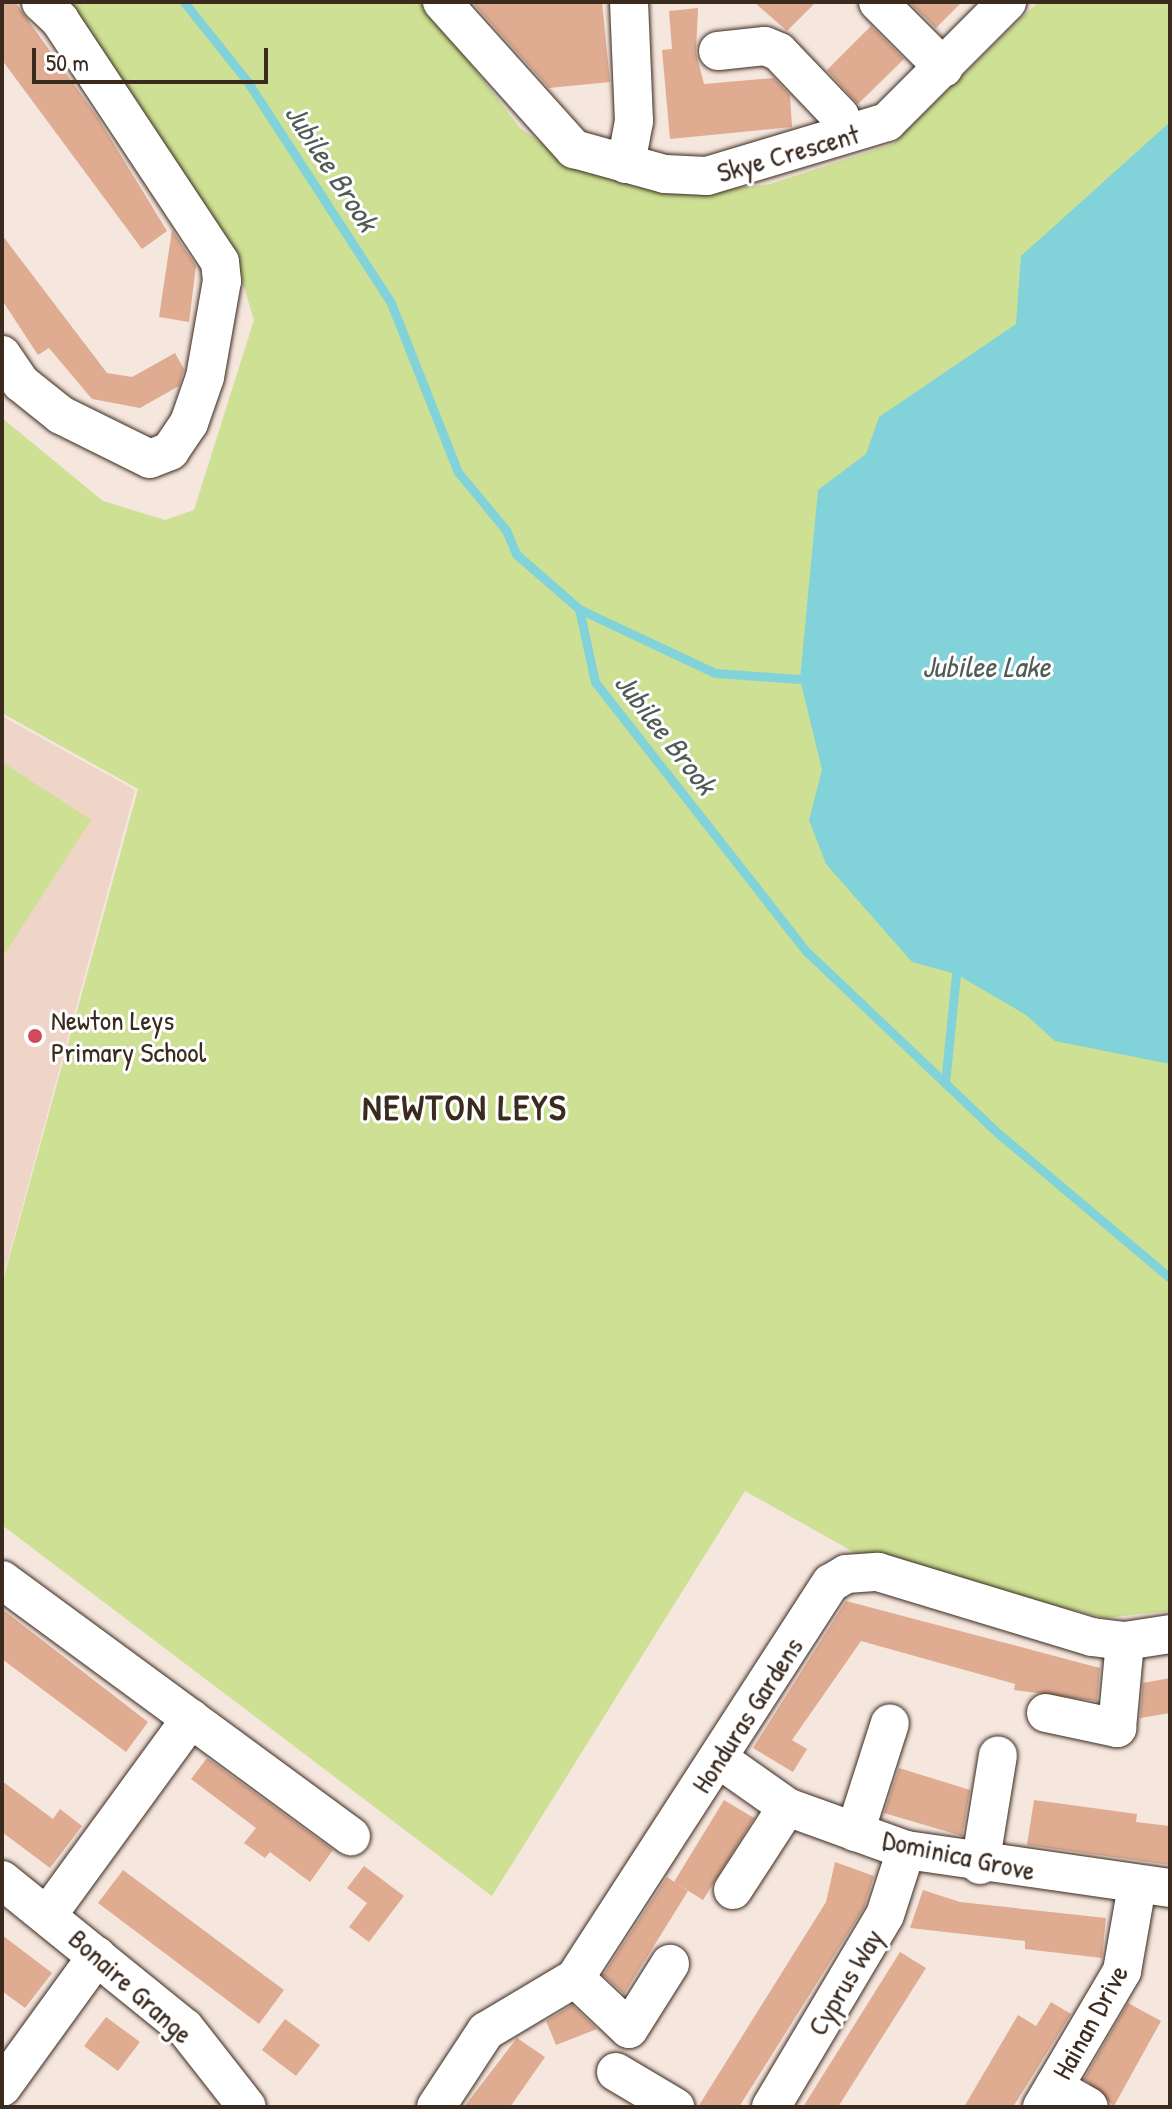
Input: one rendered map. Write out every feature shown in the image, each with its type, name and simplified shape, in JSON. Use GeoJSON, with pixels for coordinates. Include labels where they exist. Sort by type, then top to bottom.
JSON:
{"type":"FeatureCollection","features":[{"type":"Feature","properties":{"kind":"street"},"geometry":{"type":"LineString","coordinates":[[2,355],[21,383],[61,415],[150,459],[170,451],[189,423],[205,377],[222,281],[220,262],[60,20],[41,2]]}},
{"type":"Feature","properties":{"kind":"street","name":"Skye Crescent"},"geometry":{"type":"LineString","coordinates":[[442,2],[574,149],[626,164],[707,176],[887,122],[1007,2]]}},
{"type":"Feature","properties":{"kind":"street"},"geometry":{"type":"LineString","coordinates":[[626,164],[634,121],[629,2]]}},
{"type":"Feature","properties":{"kind":"street"},"geometry":{"type":"LineString","coordinates":[[878,2],[944,68]]}},
{"type":"Feature","properties":{"kind":"street"},"geometry":{"type":"LineString","coordinates":[[718,51],[765,46],[779,52],[840,116],[843,134]]}},
{"type":"Feature","properties":{"kind":"street","name":"Honduras Gardens"},"geometry":{"type":"LineString","coordinates":[[441,2105],[486,2031],[575,1978],[831,1583],[846,1574],[878,1572],[1125,1641],[1170,1634]]}},
{"type":"Feature","properties":{"kind":"street"},"geometry":{"type":"LineString","coordinates":[[2,1580],[351,1836]]}},
{"type":"Feature","properties":{"kind":"street"},"geometry":{"type":"LineString","coordinates":[[1046,1713],[1117,1728],[1125,1641]]}},
{"type":"Feature","properties":{"kind":"street"},"geometry":{"type":"LineString","coordinates":[[49,1913],[191,1718]]}},
{"type":"Feature","properties":{"kind":"street"},"geometry":{"type":"LineString","coordinates":[[855,1832],[890,1723]]}},
{"type":"Feature","properties":{"kind":"street"},"geometry":{"type":"LineString","coordinates":[[980,1865],[998,1755]]}},
{"type":"Feature","properties":{"kind":"street","name":"Dominica Grove"},"geometry":{"type":"LineString","coordinates":[[719,1759],[787,1807],[906,1850],[980,1865],[1153,1887]]}},
{"type":"Feature","properties":{"kind":"street"},"geometry":{"type":"LineString","coordinates":[[733,1890],[787,1807]]}},
{"type":"Feature","properties":{"kind":"street","name":"Cyprus Way"},"geometry":{"type":"LineString","coordinates":[[771,2107],[885,1915],[906,1850]]}},
{"type":"Feature","properties":{"kind":"street","name":"Bonaire Grange"},"geometry":{"type":"LineString","coordinates":[[2,1880],[49,1913],[185,2028],[247,2107]]}},
{"type":"Feature","properties":{"kind":"street","name":"Hainan Drive"},"geometry":{"type":"LineString","coordinates":[[1048,2097],[1122,1971],[1153,1887]]}},
{"type":"Feature","properties":{"kind":"street"},"geometry":{"type":"LineString","coordinates":[[2,2087],[97,1956]]}},
{"type":"Feature","properties":{"kind":"street"},"geometry":{"type":"LineString","coordinates":[[575,1978],[629,2029],[670,1964]]}},
{"type":"Feature","properties":{"kind":"street"},"geometry":{"type":"LineString","coordinates":[[616,2072],[675,2107]]}},
{"type":"Feature","properties":{"kind":"street"},"geometry":{"type":"LineString","coordinates":[[1048,2097],[1089,2107]]}},
{"type":"Feature","properties":{"kind":"shaded area","name":"Newton Leys Primary School"},"geometry":{"type":"Polygon","coordinates":[[[2,716],[135,790],[2,1281],[2,716]]]}},
{"type":"Feature","properties":{"kind":"green space"},"geometry":{"type":"Polygon","coordinates":[[[64,2],[423,2],[520,128],[575,167],[683,194],[770,184],[893,144],[1038,2],[1170,2],[1170,1611],[1105,1618],[866,1559],[745,1491],[492,1896],[2,1525],[2,1284],[138,789],[2,713],[2,418],[103,501],[165,520],[194,510],[254,320],[238,268],[64,2]]]}},
{"type":"Feature","properties":{"kind":"green space"},"geometry":{"type":"Polygon","coordinates":[[[2,762],[91,820],[2,958],[2,762]]]}},
{"type":"Feature","properties":{"kind":"water","name":"Jubilee Lake"},"geometry":{"type":"Polygon","coordinates":[[[1170,122],[1170,1064],[1055,1041],[1026,1015],[956,974],[912,962],[826,864],[809,820],[822,770],[800,679],[818,490],[866,454],[879,417],[1016,324],[1021,256],[1170,122]]]}},
{"type":"Feature","properties":{"kind":"building"},"geometry":{"type":"Polygon","coordinates":[[[2,2],[15,2],[98,118],[167,231],[142,249],[2,60],[2,2]]]}},
{"type":"Feature","properties":{"kind":"building"},"geometry":{"type":"Polygon","coordinates":[[[472,2],[602,2],[610,82],[549,88],[472,2]]]}},
{"type":"Feature","properties":{"kind":"building"},"geometry":{"type":"Polygon","coordinates":[[[754,2],[816,2],[787,31],[754,2]]]}},
{"type":"Feature","properties":{"kind":"building"},"geometry":{"type":"Polygon","coordinates":[[[909,2],[962,2],[936,28],[909,2]]]}},
{"type":"Feature","properties":{"kind":"building"},"geometry":{"type":"Polygon","coordinates":[[[698,8],[696,53],[704,84],[774,78],[790,95],[792,127],[670,139],[662,50],[672,49],[669,11],[698,8]]]}},
{"type":"Feature","properties":{"kind":"building"},"geometry":{"type":"Polygon","coordinates":[[[871,26],[904,59],[858,104],[827,70],[871,26]]]}},
{"type":"Feature","properties":{"kind":"building"},"geometry":{"type":"Polygon","coordinates":[[[172,230],[196,266],[189,322],[159,317],[172,230]]]}},
{"type":"Feature","properties":{"kind":"building"},"geometry":{"type":"Polygon","coordinates":[[[2,235],[107,373],[132,377],[175,353],[184,369],[179,386],[140,408],[92,399],[49,348],[38,355],[2,300],[2,235]]]}},
{"type":"Feature","properties":{"kind":"building"},"geometry":{"type":"Polygon","coordinates":[[[846,1601],[1100,1668],[1097,1701],[1014,1690],[1015,1684],[861,1641],[792,1740],[807,1749],[793,1772],[753,1748],[846,1601]]]}},
{"type":"Feature","properties":{"kind":"building"},"geometry":{"type":"Polygon","coordinates":[[[2,1609],[148,1722],[126,1752],[2,1659],[2,1609]]]}},
{"type":"Feature","properties":{"kind":"building"},"geometry":{"type":"Polygon","coordinates":[[[1170,1678],[1170,1713],[1140,1718],[1143,1683],[1170,1678]]]}},
{"type":"Feature","properties":{"kind":"building"},"geometry":{"type":"Polygon","coordinates":[[[207,1758],[333,1850],[310,1882],[270,1852],[265,1858],[244,1843],[256,1828],[191,1779],[207,1758]]]}},
{"type":"Feature","properties":{"kind":"building"},"geometry":{"type":"Polygon","coordinates":[[[899,1768],[970,1790],[962,1836],[884,1813],[899,1768]]]}},
{"type":"Feature","properties":{"kind":"building"},"geometry":{"type":"Polygon","coordinates":[[[2,1781],[53,1819],[60,1809],[82,1826],[50,1868],[2,1832],[2,1781]]]}},
{"type":"Feature","properties":{"kind":"building"},"geometry":{"type":"Polygon","coordinates":[[[724,1800],[754,1818],[703,1900],[674,1882],[724,1800]]]}},
{"type":"Feature","properties":{"kind":"building"},"geometry":{"type":"Polygon","coordinates":[[[1034,1800],[1137,1814],[1136,1822],[1170,1826],[1170,1865],[1027,1845],[1034,1800]]]}},
{"type":"Feature","properties":{"kind":"building"},"geometry":{"type":"Polygon","coordinates":[[[835,1862],[874,1876],[864,1908],[739,2107],[698,2107],[826,1902],[835,1862]]]}},
{"type":"Feature","properties":{"kind":"building"},"geometry":{"type":"Polygon","coordinates":[[[364,1866],[404,1896],[369,1942],[349,1927],[367,1903],[347,1888],[364,1866]]]}},
{"type":"Feature","properties":{"kind":"building"},"geometry":{"type":"Polygon","coordinates":[[[123,1870],[284,1990],[259,2024],[98,1903],[123,1870]]]}},
{"type":"Feature","properties":{"kind":"building"},"geometry":{"type":"Polygon","coordinates":[[[667,1877],[688,1891],[624,1994],[603,1975],[667,1877]]]}},
{"type":"Feature","properties":{"kind":"building"},"geometry":{"type":"Polygon","coordinates":[[[923,1890],[960,1902],[1106,1918],[1102,1958],[1025,1949],[1025,1941],[910,1928],[923,1890]]]}},
{"type":"Feature","properties":{"kind":"building"},"geometry":{"type":"Polygon","coordinates":[[[2,1935],[52,1973],[25,2008],[2,1991],[2,1935]]]}},
{"type":"Feature","properties":{"kind":"building"},"geometry":{"type":"Polygon","coordinates":[[[900,1952],[926,1968],[838,2107],[803,2107],[900,1952]]]}},
{"type":"Feature","properties":{"kind":"building"},"geometry":{"type":"Polygon","coordinates":[[[1051,2002],[1071,2014],[1013,2107],[964,2107],[1018,2015],[1036,2026],[1051,2002]]]}},
{"type":"Feature","properties":{"kind":"building"},"geometry":{"type":"Polygon","coordinates":[[[1128,2003],[1161,2021],[1114,2106],[1084,2079],[1128,2003]]]}},
{"type":"Feature","properties":{"kind":"building"},"geometry":{"type":"Polygon","coordinates":[[[572,2005],[597,2029],[556,2045],[546,2021],[572,2005]]]}},
{"type":"Feature","properties":{"kind":"building"},"geometry":{"type":"Polygon","coordinates":[[[106,2017],[140,2042],[118,2071],[84,2046],[106,2017]]]}},
{"type":"Feature","properties":{"kind":"building"},"geometry":{"type":"Polygon","coordinates":[[[285,2019],[320,2045],[296,2076],[262,2050],[285,2019]]]}},
{"type":"Feature","properties":{"kind":"building"},"geometry":{"type":"Polygon","coordinates":[[[517,2038],[545,2057],[510,2107],[464,2107],[517,2038]]]}},
{"type":"Feature","properties":{"kind":"waterway","name":"Jubilee Brook"},"geometry":{"type":"LineString","coordinates":[[184,2],[247,81],[391,303],[458,472],[506,530],[516,554],[579,609],[595,682],[807,952],[999,1134],[1170,1278]]}},
{"type":"Feature","properties":{"kind":"waterway"},"geometry":{"type":"LineString","coordinates":[[579,609],[715,673],[800,679]]}},
{"type":"Feature","properties":{"kind":"waterway"},"geometry":{"type":"LineString","coordinates":[[945,1083],[956,974]]}},
{"type":"Feature","properties":{"kind":"place","name":"Newton Leys Primary School"},"geometry":{"type":"Point","coordinates":[35,1036]}},
{"type":"Feature","properties":{"kind":"district","name":"NEWTON LEYS"},"geometry":{"type":"Point","coordinates":[465,1107]}}]}
